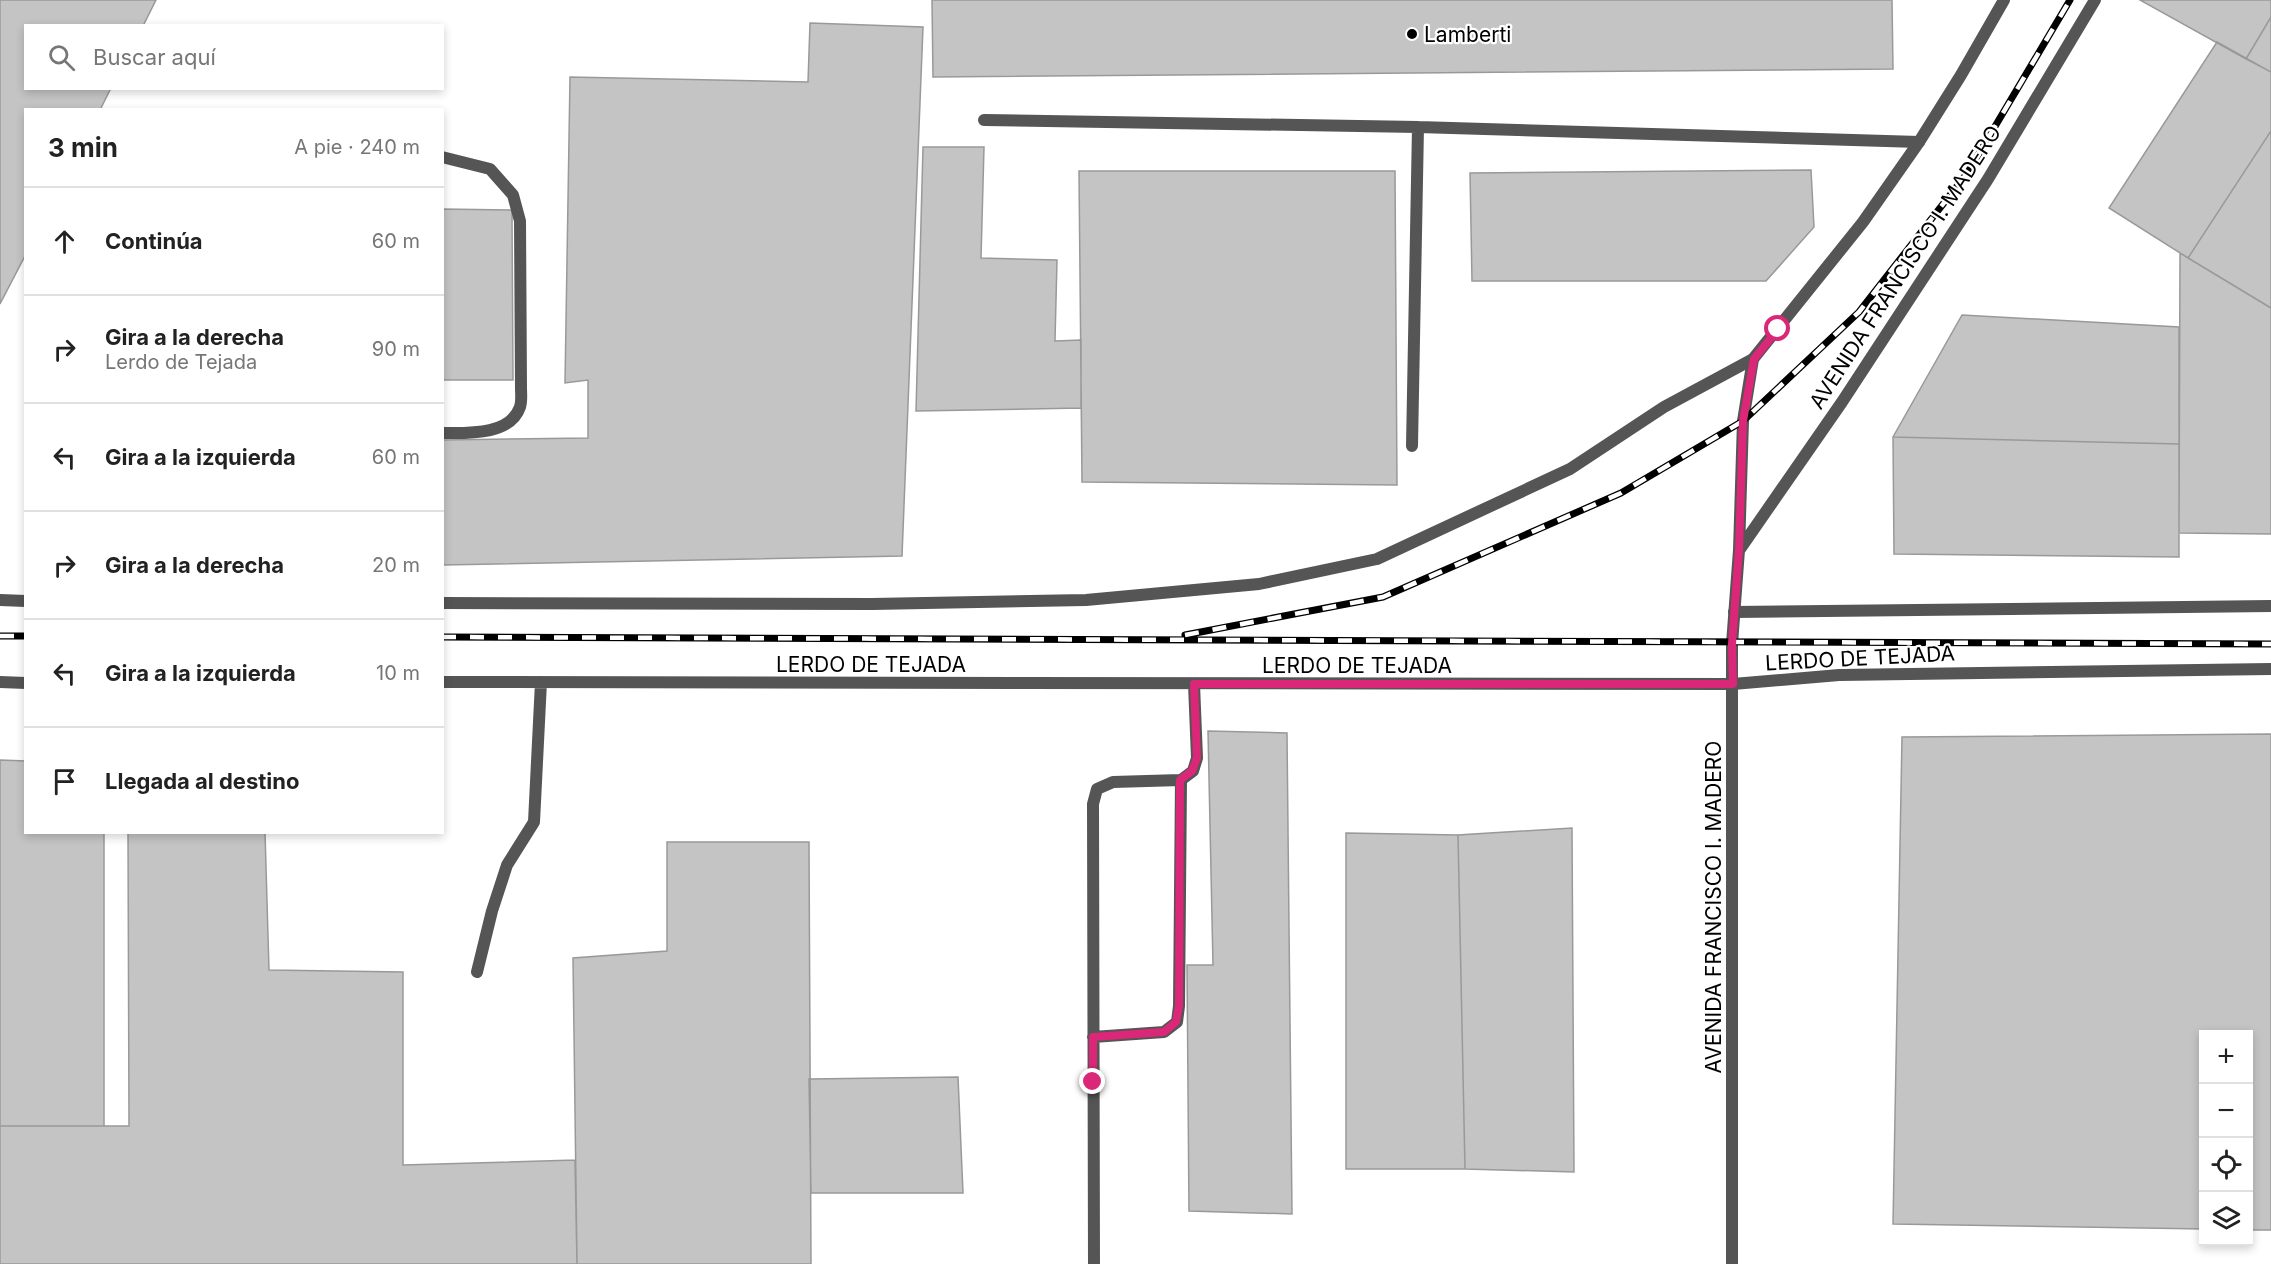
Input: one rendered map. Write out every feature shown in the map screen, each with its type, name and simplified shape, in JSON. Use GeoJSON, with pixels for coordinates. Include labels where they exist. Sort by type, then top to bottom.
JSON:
{"type":"FeatureCollection","features":[{"type":"Feature","properties":{"kind":"street","name":"AVENIDA FRANCISCO I. MADERO"},"geometry":{"type":"LineString","coordinates":[[1732,1264],[1732,644],[1739,550],[1743,421],[1754,359],[1863,222],[1919,142],[2004,0]]}},
{"type":"Feature","properties":{"kind":"street","name":"AVENIDA FRANCISCO I. MADERO"},"geometry":{"type":"LineString","coordinates":[[1739,550],[1842,402],[1988,179],[2095,0]]}},
{"type":"Feature","properties":{"kind":"street"},"geometry":{"type":"LineString","coordinates":[[984,120],[1418,127],[1919,142]]}},
{"type":"Feature","properties":{"kind":"street"},"geometry":{"type":"LineString","coordinates":[[1412,446],[1418,127]]}},
{"type":"Feature","properties":{"kind":"street"},"geometry":{"type":"LineString","coordinates":[[444,158],[490,169],[513,195],[520,221],[521,388],[520,407],[510,421],[495,429],[469,433],[444,433]]}},
{"type":"Feature","properties":{"kind":"street"},"geometry":{"type":"LineString","coordinates":[[444,603],[872,604],[1086,600],[1259,584],[1377,559],[1570,469],[1664,407],[1754,359]]}},
{"type":"Feature","properties":{"kind":"street"},"geometry":{"type":"LineString","coordinates":[[0,600],[24,601]]}},
{"type":"Feature","properties":{"kind":"street"},"geometry":{"type":"LineString","coordinates":[[1734,612],[2271,606]]}},
{"type":"Feature","properties":{"kind":"street","name":"LERDO DE TEJADA"},"geometry":{"type":"LineString","coordinates":[[444,682],[1733,684],[1839,675],[2271,669]]}},
{"type":"Feature","properties":{"kind":"street"},"geometry":{"type":"LineString","coordinates":[[0,682],[24,682]]}},
{"type":"Feature","properties":{"kind":"street"},"geometry":{"type":"LineString","coordinates":[[477,972],[492,911],[507,865],[534,822],[541,682]]}},
{"type":"Feature","properties":{"kind":"street"},"geometry":{"type":"LineString","coordinates":[[1094,1264],[1093,804],[1097,789],[1113,782],[1180,780],[1192,771],[1197,758],[1194,684]]}},
{"type":"Feature","properties":{"kind":"street"},"geometry":{"type":"LineString","coordinates":[[1093,1037],[1164,1032],[1176,1022],[1179,1006],[1180,780]]}},
{"type":"Feature","properties":{"kind":"building"},"geometry":{"type":"Polygon","coordinates":[[[0,0],[156,0],[144,24],[24,24],[24,90],[110,90],[101,108],[24,108],[24,258],[0,304],[0,0]]]}},
{"type":"Feature","properties":{"kind":"building","name":"Lamberti"},"geometry":{"type":"Polygon","coordinates":[[[932,0],[1892,0],[1893,69],[933,77],[932,0]]]}},
{"type":"Feature","properties":{"kind":"building"},"geometry":{"type":"Polygon","coordinates":[[[2140,0],[2271,0],[2271,17],[2246,59],[2140,0]]]}},
{"type":"Feature","properties":{"kind":"building"},"geometry":{"type":"Polygon","coordinates":[[[2271,17],[2271,72],[2246,59],[2271,17]]]}},
{"type":"Feature","properties":{"kind":"building"},"geometry":{"type":"Polygon","coordinates":[[[810,23],[923,27],[902,556],[444,565],[444,440],[588,438],[588,380],[565,383],[570,77],[808,82],[810,23]]]}},
{"type":"Feature","properties":{"kind":"building"},"geometry":{"type":"Polygon","coordinates":[[[2217,42],[2271,72],[2271,131],[2188,258],[2109,208],[2217,42]]]}},
{"type":"Feature","properties":{"kind":"building"},"geometry":{"type":"Polygon","coordinates":[[[2271,131],[2271,308],[2188,258],[2271,131]]]}},
{"type":"Feature","properties":{"kind":"building"},"geometry":{"type":"Polygon","coordinates":[[[923,147],[984,147],[981,258],[1057,260],[1055,341],[1081,340],[1081,408],[916,411],[923,147]]]}},
{"type":"Feature","properties":{"kind":"building"},"geometry":{"type":"Polygon","coordinates":[[[1811,170],[1814,227],[1766,281],[1472,281],[1470,173],[1811,170]]]}},
{"type":"Feature","properties":{"kind":"building"},"geometry":{"type":"Polygon","coordinates":[[[1079,171],[1395,171],[1397,485],[1082,482],[1079,171]]]}},
{"type":"Feature","properties":{"kind":"building"},"geometry":{"type":"Polygon","coordinates":[[[444,209],[512,210],[513,380],[444,380],[444,209]]]}},
{"type":"Feature","properties":{"kind":"building"},"geometry":{"type":"Polygon","coordinates":[[[2180,253],[2271,308],[2271,534],[2179,533],[2180,253]]]}},
{"type":"Feature","properties":{"kind":"building"},"geometry":{"type":"Polygon","coordinates":[[[1962,315],[2179,327],[2179,444],[1893,437],[1962,315]]]}},
{"type":"Feature","properties":{"kind":"building"},"geometry":{"type":"Polygon","coordinates":[[[1893,437],[2179,444],[2179,557],[1894,554],[1893,437]]]}},
{"type":"Feature","properties":{"kind":"building"},"geometry":{"type":"Polygon","coordinates":[[[1208,731],[1287,733],[1292,1214],[1189,1211],[1187,965],[1213,965],[1208,731]]]}},
{"type":"Feature","properties":{"kind":"building"},"geometry":{"type":"Polygon","coordinates":[[[2271,734],[2271,1230],[2253,1230],[2253,1030],[2199,1030],[2199,1229],[1893,1224],[1902,737],[2271,734]]]}},
{"type":"Feature","properties":{"kind":"building"},"geometry":{"type":"Polygon","coordinates":[[[0,760],[24,761],[24,834],[104,834],[104,1126],[0,1126],[0,760]]]}},
{"type":"Feature","properties":{"kind":"building"},"geometry":{"type":"Polygon","coordinates":[[[1572,828],[1574,1172],[1465,1169],[1458,835],[1572,828]]]}},
{"type":"Feature","properties":{"kind":"building"},"geometry":{"type":"Polygon","coordinates":[[[1346,833],[1458,835],[1465,1169],[1346,1169],[1346,833]]]}},
{"type":"Feature","properties":{"kind":"building"},"geometry":{"type":"Polygon","coordinates":[[[128,834],[265,834],[269,970],[403,972],[403,1165],[575,1160],[577,1264],[0,1264],[0,1126],[129,1126],[128,834]]]}},
{"type":"Feature","properties":{"kind":"building"},"geometry":{"type":"Polygon","coordinates":[[[667,842],[809,842],[811,1264],[577,1264],[573,958],[667,951],[667,842]]]}},
{"type":"Feature","properties":{"kind":"building"},"geometry":{"type":"Polygon","coordinates":[[[958,1077],[963,1193],[811,1193],[809,1079],[958,1077]]]}},
{"type":"Feature","properties":{"kind":"railway"},"geometry":{"type":"LineString","coordinates":[[1185,635],[1383,597],[1621,493],[1743,421],[1859,312],[1968,172],[2070,0]]}},
{"type":"Feature","properties":{"kind":"railway"},"geometry":{"type":"LineString","coordinates":[[0,636],[24,636]]}},
{"type":"Feature","properties":{"kind":"railway"},"geometry":{"type":"LineString","coordinates":[[444,637],[2271,644]]}},
{"type":"Feature","properties":{"kind":"place","name":"Lamberti"},"geometry":{"type":"Point","coordinates":[1412,34]}},
{"type":"Feature","properties":{"kind":"route"},"geometry":{"type":"LineString","coordinates":[[1093,1082],[1093,1037],[1164,1032],[1176,1022],[1179,1006],[1180,780],[1192,771],[1197,758],[1194,684],[1733,684],[1732,644],[1739,550],[1743,421],[1754,359],[1778,329]]}}]}
